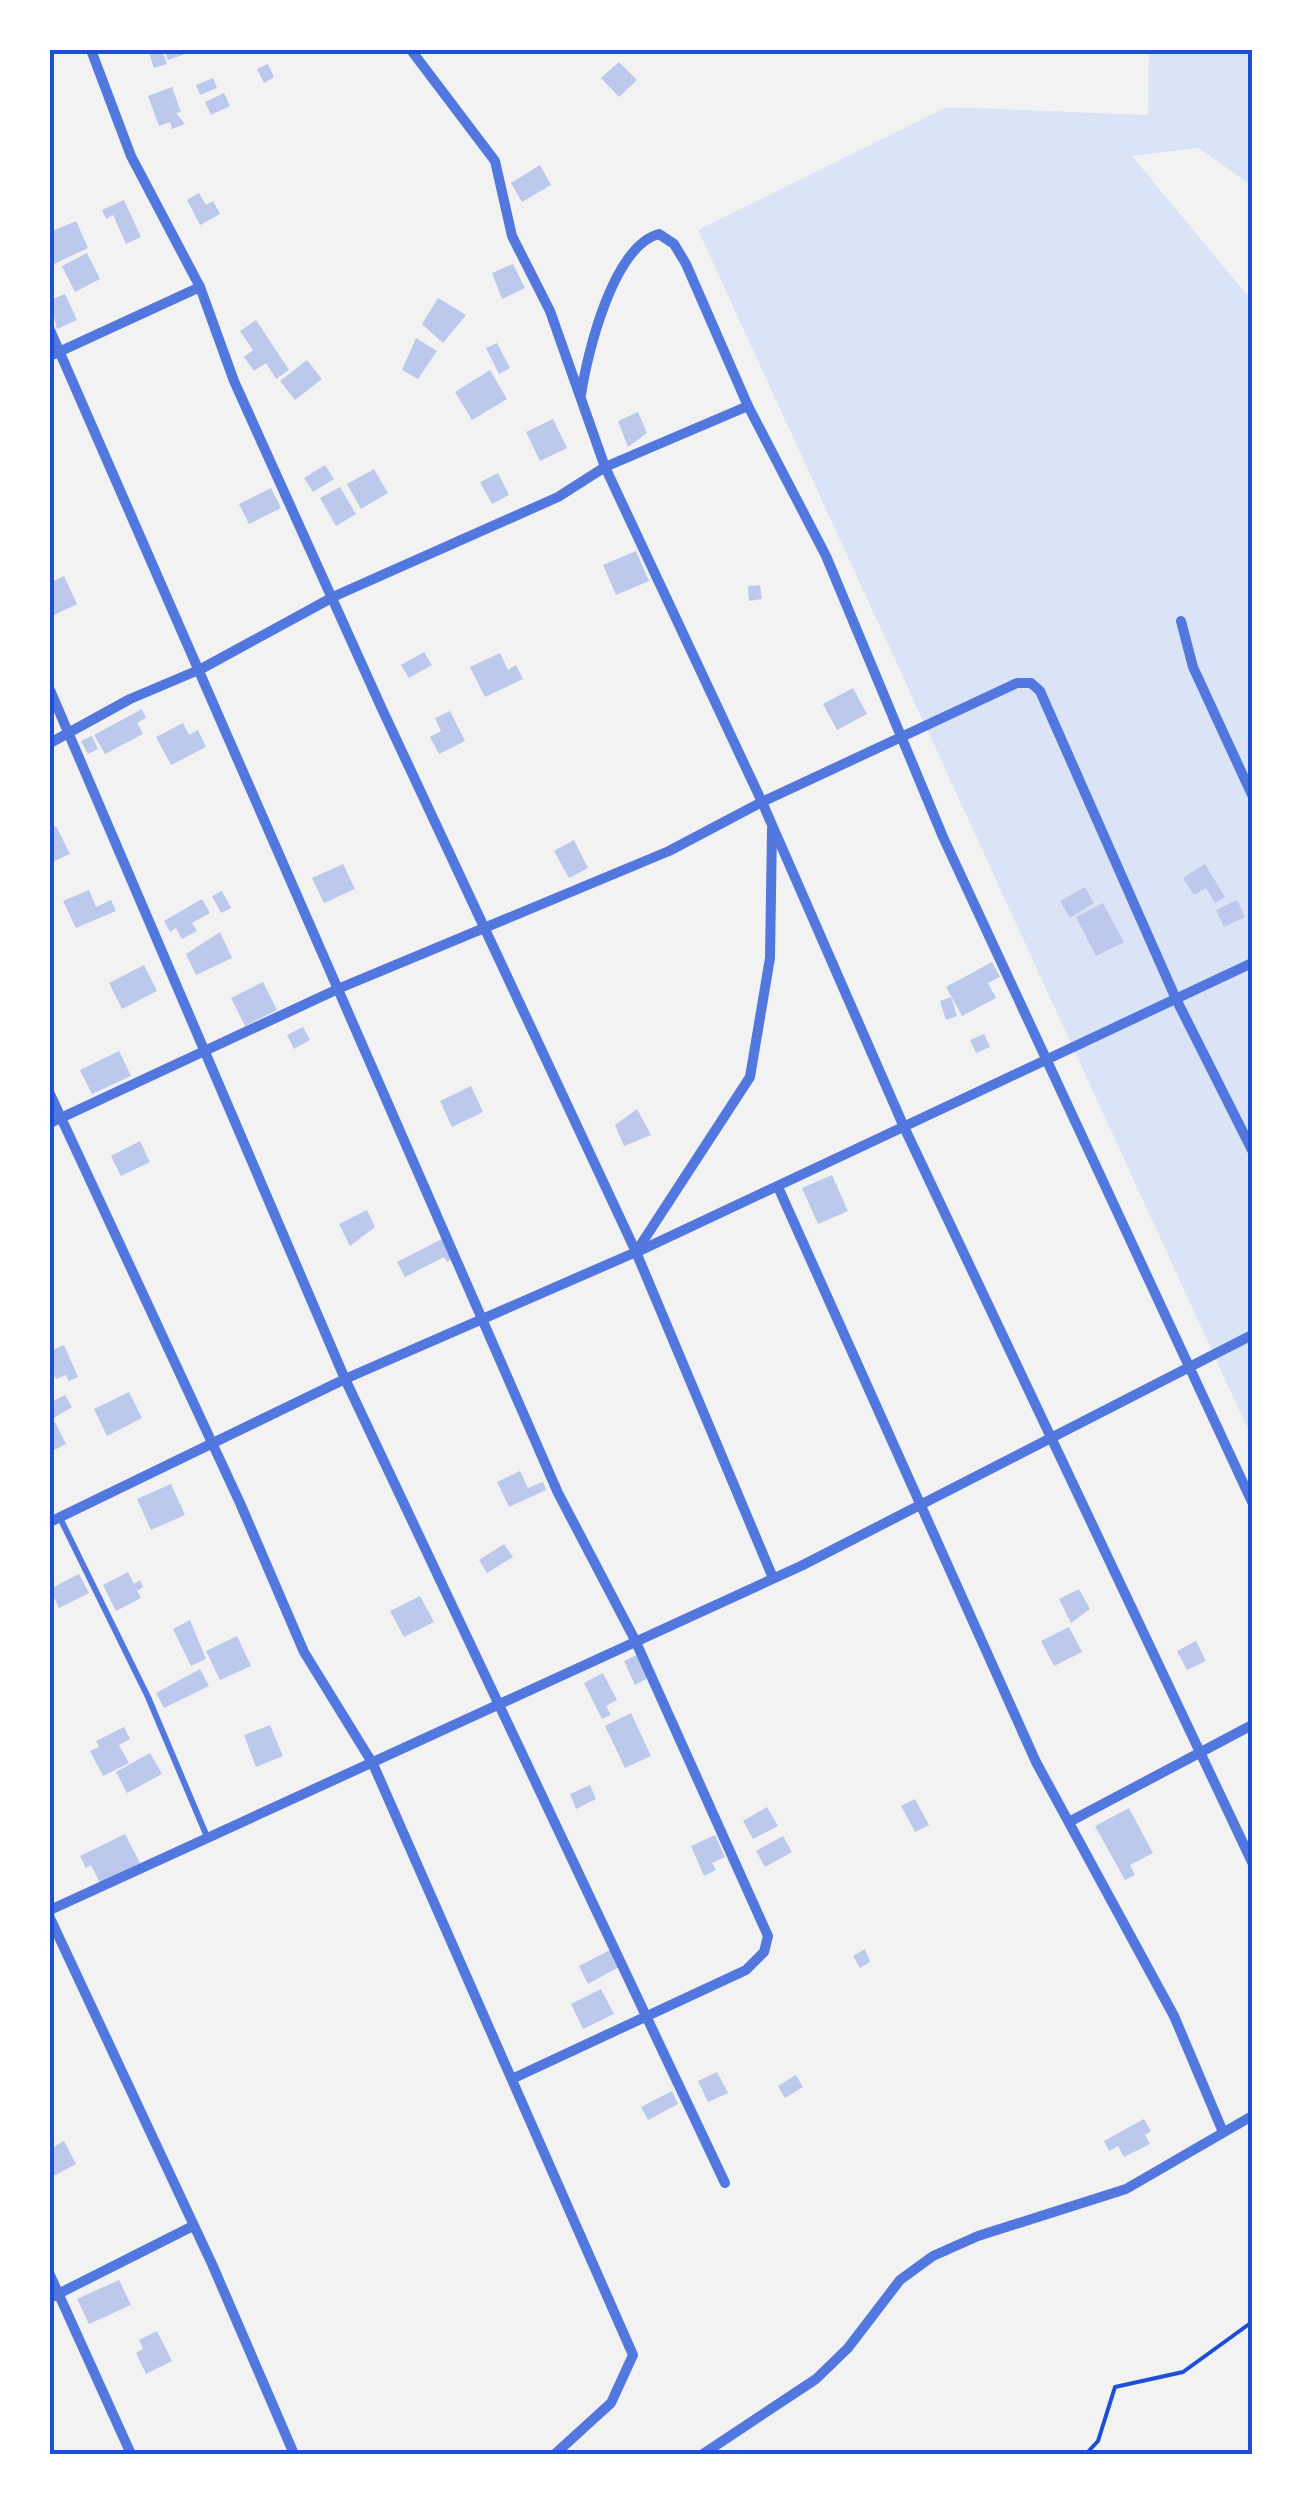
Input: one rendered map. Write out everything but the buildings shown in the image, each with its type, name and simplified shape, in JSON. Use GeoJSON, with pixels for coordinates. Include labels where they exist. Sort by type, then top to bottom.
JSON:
{"type":"FeatureCollection","features":[{"type":"Feature","properties":{"kind":"street"},"geometry":{"type":"LineString","coordinates":[[91,50],[137,169],[200,287],[234,382],[636,1252],[773,1578]]}},
{"type":"Feature","properties":{"kind":"street"},"geometry":{"type":"LineString","coordinates":[[411,50],[495,160],[512,236],[550,310],[591,418],[605,468],[772,824],[904,1127],[1252,1862]]}},
{"type":"Feature","properties":{"kind":"street"},"geometry":{"type":"LineString","coordinates":[[581,400],[599,314],[630,258],[650,236],[658,234],[674,244],[686,264],[748,406],[826,556],[901,736],[1045,1058],[1252,1502]]}},
{"type":"Feature","properties":{"kind":"street"},"geometry":{"type":"LineString","coordinates":[[55,354],[200,287]]}},
{"type":"Feature","properties":{"kind":"street"},"geometry":{"type":"LineString","coordinates":[[50,330],[55,354],[201,669],[222,728],[575,1528],[635,1640],[768,1936],[764,1952],[746,1970],[514,2078]]}},
{"type":"Feature","properties":{"kind":"street"},"geometry":{"type":"LineString","coordinates":[[50,743],[130,699],[201,669],[334,596],[558,497],[605,468],[748,406]]}},
{"type":"Feature","properties":{"kind":"street"},"geometry":{"type":"LineString","coordinates":[[1181,621],[1193,667],[1252,795]]}},
{"type":"Feature","properties":{"kind":"street"},"geometry":{"type":"LineString","coordinates":[[55,1120],[204,1055],[340,988],[669,851],[762,802],[1016,683],[1031,684],[1040,692],[1176,999],[1252,1150]]}},
{"type":"Feature","properties":{"kind":"street"},"geometry":{"type":"LineString","coordinates":[[50,690],[345,1379],[725,2182]]}},
{"type":"Feature","properties":{"kind":"street"},"geometry":{"type":"LineString","coordinates":[[636,1252],[750,1077],[770,958],[772,824]]}},
{"type":"Feature","properties":{"kind":"street"},"geometry":{"type":"LineString","coordinates":[[55,1520],[345,1379],[778,1187],[1252,962]]}},
{"type":"Feature","properties":{"kind":"street"},"geometry":{"type":"LineString","coordinates":[[50,1094],[55,1120],[214,1446],[304,1652],[373,1764],[633,2355],[611,2403],[555,2454]]}},
{"type":"Feature","properties":{"kind":"street"},"geometry":{"type":"LineString","coordinates":[[778,1187],[1036,1762],[1174,2016],[1223,2132]]}},
{"type":"Feature","properties":{"kind":"street"},"geometry":{"type":"LineString","coordinates":[[294,2454],[212,2264],[190,2226],[50,1914],[773,1578],[1188,1364],[1252,1335]]}},
{"type":"Feature","properties":{"kind":"street"},"geometry":{"type":"LineString","coordinates":[[1068,1822],[1252,1725]]}},
{"type":"Feature","properties":{"kind":"street"},"geometry":{"type":"LineString","coordinates":[[703,2454],[816,2379],[848,2348],[889,2292],[916,2267],[978,2236],[1126,2188],[1252,2116]]}},
{"type":"Feature","properties":{"kind":"street"},"geometry":{"type":"LineString","coordinates":[[54,2296],[190,2226]]}},
{"type":"Feature","properties":{"kind":"street"},"geometry":{"type":"LineString","coordinates":[[50,2274],[54,2296],[131,2454]]}},
{"type":"Feature","properties":{"kind":"lane"},"geometry":{"type":"LineString","coordinates":[[55,1520],[148,1696],[208,1840]]}},
{"type":"Feature","properties":{"kind":"path"},"geometry":{"type":"LineString","coordinates":[[1086,2454],[1098,2441],[1115,2387],[1183,2372],[1252,2322]]}},
{"type":"Feature","properties":{"kind":"shaded area"},"geometry":{"type":"Polygon","coordinates":[[[1149,50],[1252,50],[1252,186],[1199,148],[1132,156],[1252,301],[1252,1438],[698,230],[947,107],[1148,115],[1149,50]]]}}]}
